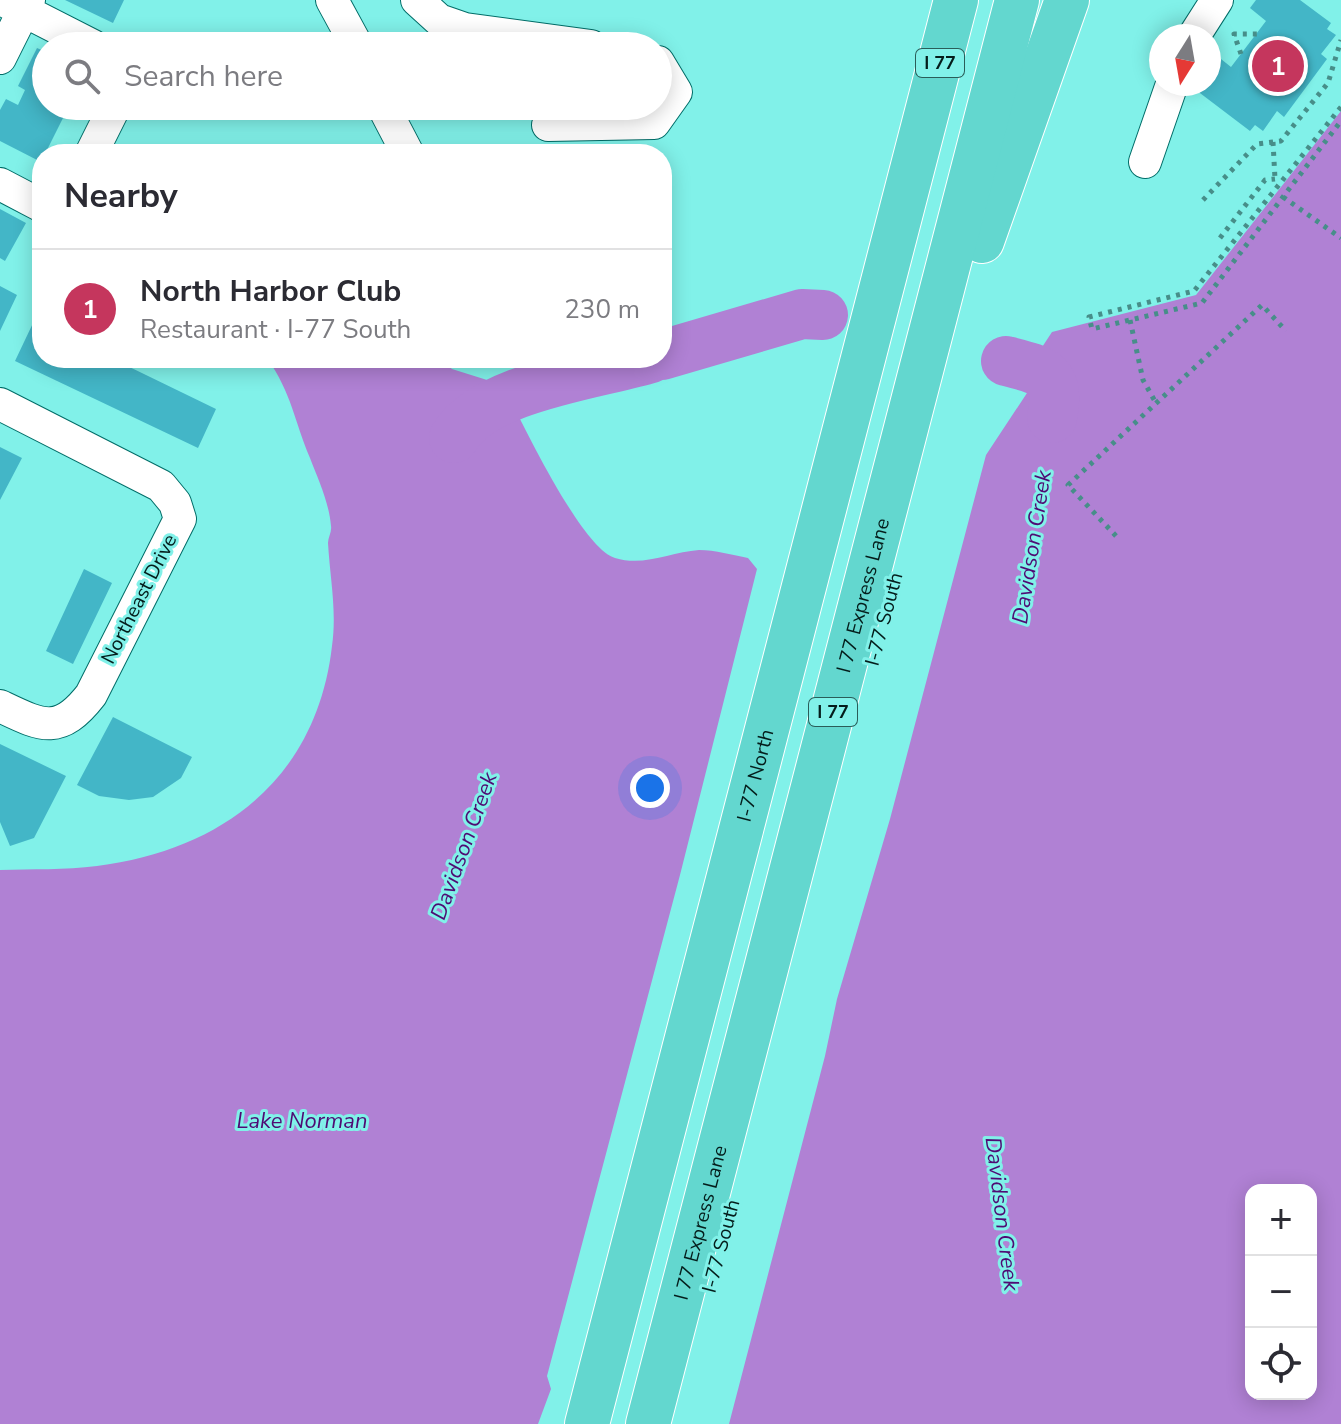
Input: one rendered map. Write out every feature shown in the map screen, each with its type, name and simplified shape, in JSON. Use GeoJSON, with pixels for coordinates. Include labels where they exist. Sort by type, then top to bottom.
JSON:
{"type":"FeatureCollection","features":[{"type":"Feature","properties":{"kind":"highway","name":"I-77 North"},"geometry":{"type":"LineString","coordinates":[[587,1424],[956,0]]}},
{"type":"Feature","properties":{"kind":"highway","name":"I 77 Express Lane"},"geometry":{"type":"LineString","coordinates":[[615,1424],[983,0]]}},
{"type":"Feature","properties":{"kind":"highway","name":"I 77 Express Lane"},"geometry":{"type":"LineString","coordinates":[[648,1424],[1017,0]]}},
{"type":"Feature","properties":{"kind":"highway","name":"I-77 South"},"geometry":{"type":"LineString","coordinates":[[675,1424],[1044,0]]}},
{"type":"Feature","properties":{"kind":"highway"},"geometry":{"type":"LineString","coordinates":[[982,241],[1067,0]]}},
{"type":"Feature","properties":{"kind":"street"},"geometry":{"type":"LineString","coordinates":[[332,0],[349,32]]}},
{"type":"Feature","properties":{"kind":"street"},"geometry":{"type":"LineString","coordinates":[[417,0],[439,20],[465,29],[487,32]]}},
{"type":"Feature","properties":{"kind":"street"},"geometry":{"type":"LineString","coordinates":[[1202,24],[1217,0]]}},
{"type":"Feature","properties":{"kind":"street"},"geometry":{"type":"LineString","coordinates":[[0,58],[19,4],[68,32]]}},
{"type":"Feature","properties":{"kind":"street"},"geometry":{"type":"LineString","coordinates":[[1145,162],[1168,96]]}},
{"type":"Feature","properties":{"kind":"street"},"geometry":{"type":"LineString","coordinates":[[96,144],[108,120]]}},
{"type":"Feature","properties":{"kind":"street"},"geometry":{"type":"LineString","coordinates":[[390,120],[403,144]]}},
{"type":"Feature","properties":{"kind":"street"},"geometry":{"type":"LineString","coordinates":[[548,125],[654,123],[656,120]]}},
{"type":"Feature","properties":{"kind":"street"},"geometry":{"type":"LineString","coordinates":[[0,184],[32,201]]}},
{"type":"Feature","properties":{"kind":"street","name":"Northeast Drive"},"geometry":{"type":"LineString","coordinates":[[0,404],[161,486],[175,503],[180,519],[91,695],[76,714],[56,725],[32,721],[0,706]]}},
{"type":"Feature","properties":{"kind":"path"},"geometry":{"type":"LineString","coordinates":[[1241,54],[1234,34],[1257,34]]}},
{"type":"Feature","properties":{"kind":"path"},"geometry":{"type":"LineString","coordinates":[[1203,200],[1257,144],[1281,141],[1328,83],[1341,40]]}},
{"type":"Feature","properties":{"kind":"path"},"geometry":{"type":"LineString","coordinates":[[1340,109],[1194,291],[1089,317],[1092,329],[1202,303],[1341,121]]}},
{"type":"Feature","properties":{"kind":"path"},"geometry":{"type":"LineString","coordinates":[[1273,142],[1276,188]]}},
{"type":"Feature","properties":{"kind":"path"},"geometry":{"type":"LineString","coordinates":[[1220,238],[1265,180],[1275,179]]}},
{"type":"Feature","properties":{"kind":"path"},"geometry":{"type":"LineString","coordinates":[[1283,197],[1341,238]]}},
{"type":"Feature","properties":{"kind":"path"},"geometry":{"type":"LineString","coordinates":[[1116,536],[1068,485],[1262,305],[1286,331]]}},
{"type":"Feature","properties":{"kind":"path"},"geometry":{"type":"LineString","coordinates":[[1130,320],[1143,380],[1156,403]]}},
{"type":"Feature","properties":{"kind":"water"},"geometry":{"type":"Polygon","coordinates":[[[1341,111],[1341,1424],[729,1424],[825,1056],[837,999],[890,819],[986,455],[1027,393],[1029,367],[1052,332],[1196,295],[1341,111]]]}},
{"type":"Feature","properties":{"kind":"water","name":"Lake Norman"},"geometry":{"type":"Polygon","coordinates":[[[273,368],[451,368],[503,385],[569,508],[601,549],[615,558],[636,561],[689,551],[711,551],[748,558],[757,569],[680,875],[547,1376],[551,1389],[538,1424],[0,1424],[0,870],[97,866],[143,857],[185,843],[223,824],[256,799],[285,769],[307,733],[323,692],[332,646],[333,607],[328,543],[331,528],[323,491],[273,368]]]}},
{"type":"Feature","properties":{"kind":"building"},"geometry":{"type":"Polygon","coordinates":[[[65,0],[124,0],[113,23],[65,0]]]}},
{"type":"Feature","properties":{"kind":"building"},"geometry":{"type":"Polygon","coordinates":[[[1256,0],[1300,0],[1331,23],[1327,29],[1336,35],[1321,54],[1327,59],[1284,117],[1277,111],[1263,131],[1255,125],[1250,131],[1204,96],[1221,96],[1221,59],[1231,67],[1266,21],[1250,8],[1256,0]]]}},
{"type":"Feature","properties":{"kind":"building"},"geometry":{"type":"Polygon","coordinates":[[[32,58],[32,120],[62,120],[50,144],[32,144],[32,157],[0,141],[0,110],[6,99],[18,105],[25,90],[18,86],[32,58]]]}},
{"type":"Feature","properties":{"kind":"building"},"geometry":{"type":"Polygon","coordinates":[[[0,209],[26,223],[5,261],[0,258],[0,209]]]}},
{"type":"Feature","properties":{"kind":"building"},"geometry":{"type":"Polygon","coordinates":[[[0,286],[17,295],[0,331],[0,286]]]}},
{"type":"Feature","properties":{"kind":"building"},"geometry":{"type":"Polygon","coordinates":[[[32,325],[32,368],[132,368],[216,409],[198,448],[15,361],[32,325]]]}},
{"type":"Feature","properties":{"kind":"building"},"geometry":{"type":"Polygon","coordinates":[[[0,447],[22,458],[0,500],[0,447]]]}},
{"type":"Feature","properties":{"kind":"building"},"geometry":{"type":"Polygon","coordinates":[[[84,569],[112,583],[73,664],[46,651],[84,569]]]}},
{"type":"Feature","properties":{"kind":"building"},"geometry":{"type":"Polygon","coordinates":[[[113,717],[192,757],[181,778],[153,797],[129,800],[99,796],[77,785],[113,717]]]}},
{"type":"Feature","properties":{"kind":"building"},"geometry":{"type":"Polygon","coordinates":[[[0,744],[66,776],[34,838],[10,846],[0,822],[0,744]]]}},
{"type":"Feature","properties":{"kind":"waterway","name":"Davidson Creek"},"geometry":{"type":"LineString","coordinates":[[672,352],[802,314],[823,315]]}},
{"type":"Feature","properties":{"kind":"waterway","name":"Davidson Creek"},"geometry":{"type":"LineString","coordinates":[[1006,361],[1040,372],[1052,383],[1052,418]]}},
{"type":"Feature","properties":{"kind":"waterway","name":"Davidson Creek"},"geometry":{"type":"LineString","coordinates":[[454,438],[469,421],[515,394],[610,368]]}},
{"type":"Feature","properties":{"kind":"place","name":"North Harbor Club"},"geometry":{"type":"Point","coordinates":[1278,66]}}]}
